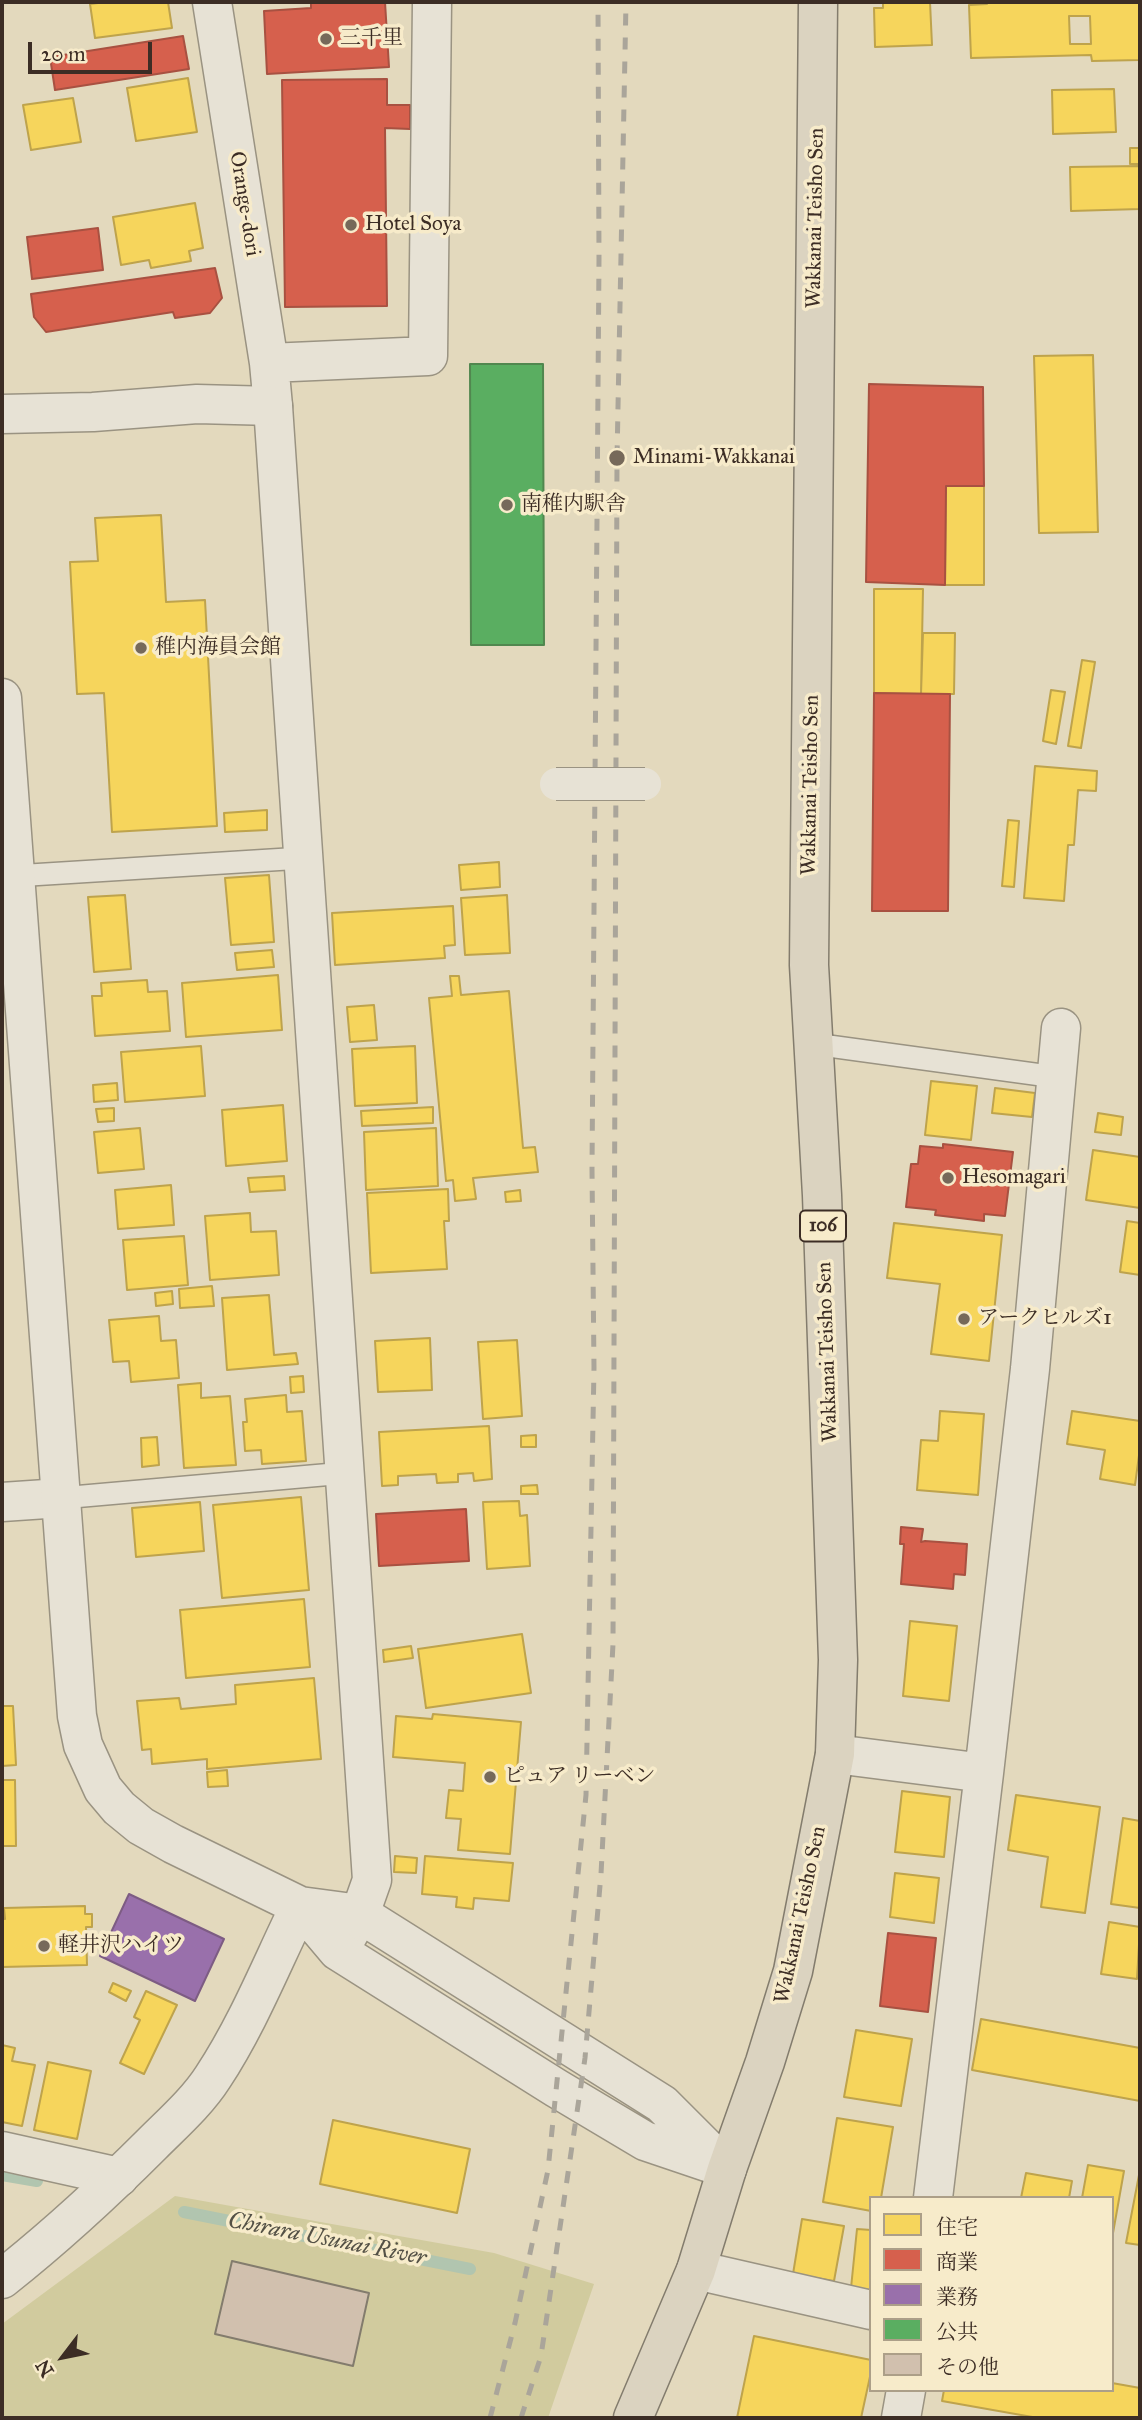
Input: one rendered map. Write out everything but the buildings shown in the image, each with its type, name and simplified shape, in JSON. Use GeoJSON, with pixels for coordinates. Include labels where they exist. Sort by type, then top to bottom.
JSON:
{"type":"FeatureCollection","features":[{"type":"Feature","properties":{"kind":"main road","name":"Wakkanai Teisho Sen"},"geometry":{"type":"LineString","coordinates":[[633,2418],[696,2270],[793,1970],[835,1754],[838,1660],[822,1195],[809,965],[818,2]]}},
{"type":"Feature","properties":{"kind":"street","name":"Orange-dori"},"geometry":{"type":"LineString","coordinates":[[212,2],[269,363],[273,406],[372,1880],[360,1914],[338,1951]]}},
{"type":"Feature","properties":{"kind":"street"},"geometry":{"type":"LineString","coordinates":[[269,363],[428,356],[432,2]]}},
{"type":"Feature","properties":{"kind":"street"},"geometry":{"type":"LineString","coordinates":[[2,414],[93,412],[197,404],[273,406]]}},
{"type":"Feature","properties":{"kind":"street"},"geometry":{"type":"LineString","coordinates":[[2,698],[77,1716],[83,1745],[103,1789],[134,1820],[162,1838],[300,1906],[360,1914],[662,2104],[727,2169]]}},
{"type":"Feature","properties":{"kind":"street"},"geometry":{"type":"LineString","coordinates":[[556,784],[645,784]]}},
{"type":"Feature","properties":{"kind":"street"},"geometry":{"type":"LineString","coordinates":[[933,2196],[1030,1369],[1061,1028]]}},
{"type":"Feature","properties":{"kind":"street"},"geometry":{"type":"LineString","coordinates":[[2,1502],[61,1498]]}},
{"type":"Feature","properties":{"kind":"street"},"geometry":{"type":"LineString","coordinates":[[835,1754],[984,1773]]}},
{"type":"Feature","properties":{"kind":"street"},"geometry":{"type":"LineString","coordinates":[[300,1906],[338,1951],[556,2088],[645,2141],[727,2169]]}},
{"type":"Feature","properties":{"kind":"street"},"geometry":{"type":"LineString","coordinates":[[2,2279],[119,2177],[183,2113],[212,2079],[236,2039],[300,1906]]}},
{"type":"Feature","properties":{"kind":"street"},"geometry":{"type":"LineString","coordinates":[[2,2151],[119,2177]]}},
{"type":"Feature","properties":{"kind":"street"},"geometry":{"type":"LineString","coordinates":[[696,2270],[869,2309]]}},
{"type":"Feature","properties":{"kind":"street"},"geometry":{"type":"LineString","coordinates":[[901,2418],[906,2392]]}},
{"type":"Feature","properties":{"kind":"lane"},"geometry":{"type":"LineString","coordinates":[[14,876],[303,858]]}},
{"type":"Feature","properties":{"kind":"lane"},"geometry":{"type":"LineString","coordinates":[[814,1044],[1056,1077]]}},
{"type":"Feature","properties":{"kind":"lane"},"geometry":{"type":"LineString","coordinates":[[61,1498],[345,1473]]}},
{"type":"Feature","properties":{"kind":"shaded area"},"geometry":{"type":"Polygon","coordinates":[[[175,2196],[494,2253],[594,2284],[548,2418],[2,2418],[2,2324],[175,2196]]]}},
{"type":"Feature","properties":{"kind":"waterway","name":"Chirara Usunai River"},"geometry":{"type":"LineString","coordinates":[[2,2175],[37,2181]]}},
{"type":"Feature","properties":{"kind":"waterway","name":"Chirara Usunai River"},"geometry":{"type":"LineString","coordinates":[[184,2212],[470,2269]]}},
{"type":"Feature","properties":{"kind":"railway"},"geometry":{"type":"LineString","coordinates":[[490,2418],[515,2323],[548,2170],[586,1795],[594,1368],[592,1169],[599,259],[598,2]]}},
{"type":"Feature","properties":{"kind":"railway"},"geometry":{"type":"LineString","coordinates":[[521,2418],[541,2356],[585,2058],[601,1874],[613,1644],[617,458],[626,2]]}},
{"type":"Feature","properties":{"kind":"place","name":"三千里"},"geometry":{"type":"Point","coordinates":[326,39]}},
{"type":"Feature","properties":{"kind":"place","name":"Hotel Soya"},"geometry":{"type":"Point","coordinates":[351,225]}},
{"type":"Feature","properties":{"kind":"place","name":"Minami-Wakkanai"},"geometry":{"type":"Point","coordinates":[617,458]}},
{"type":"Feature","properties":{"kind":"place","name":"南稚内駅舎"},"geometry":{"type":"Point","coordinates":[507,505]}},
{"type":"Feature","properties":{"kind":"place","name":"稚内海員会館"},"geometry":{"type":"Point","coordinates":[141,648]}},
{"type":"Feature","properties":{"kind":"place","name":"Hesomagari"},"geometry":{"type":"Point","coordinates":[948,1178]}},
{"type":"Feature","properties":{"kind":"place","name":"アークヒルズ1"},"geometry":{"type":"Point","coordinates":[964,1319]}},
{"type":"Feature","properties":{"kind":"place","name":"ピュア リーベン"},"geometry":{"type":"Point","coordinates":[490,1777]}},
{"type":"Feature","properties":{"kind":"place","name":"軽井沢ハイツ"},"geometry":{"type":"Point","coordinates":[44,1946]}}]}
